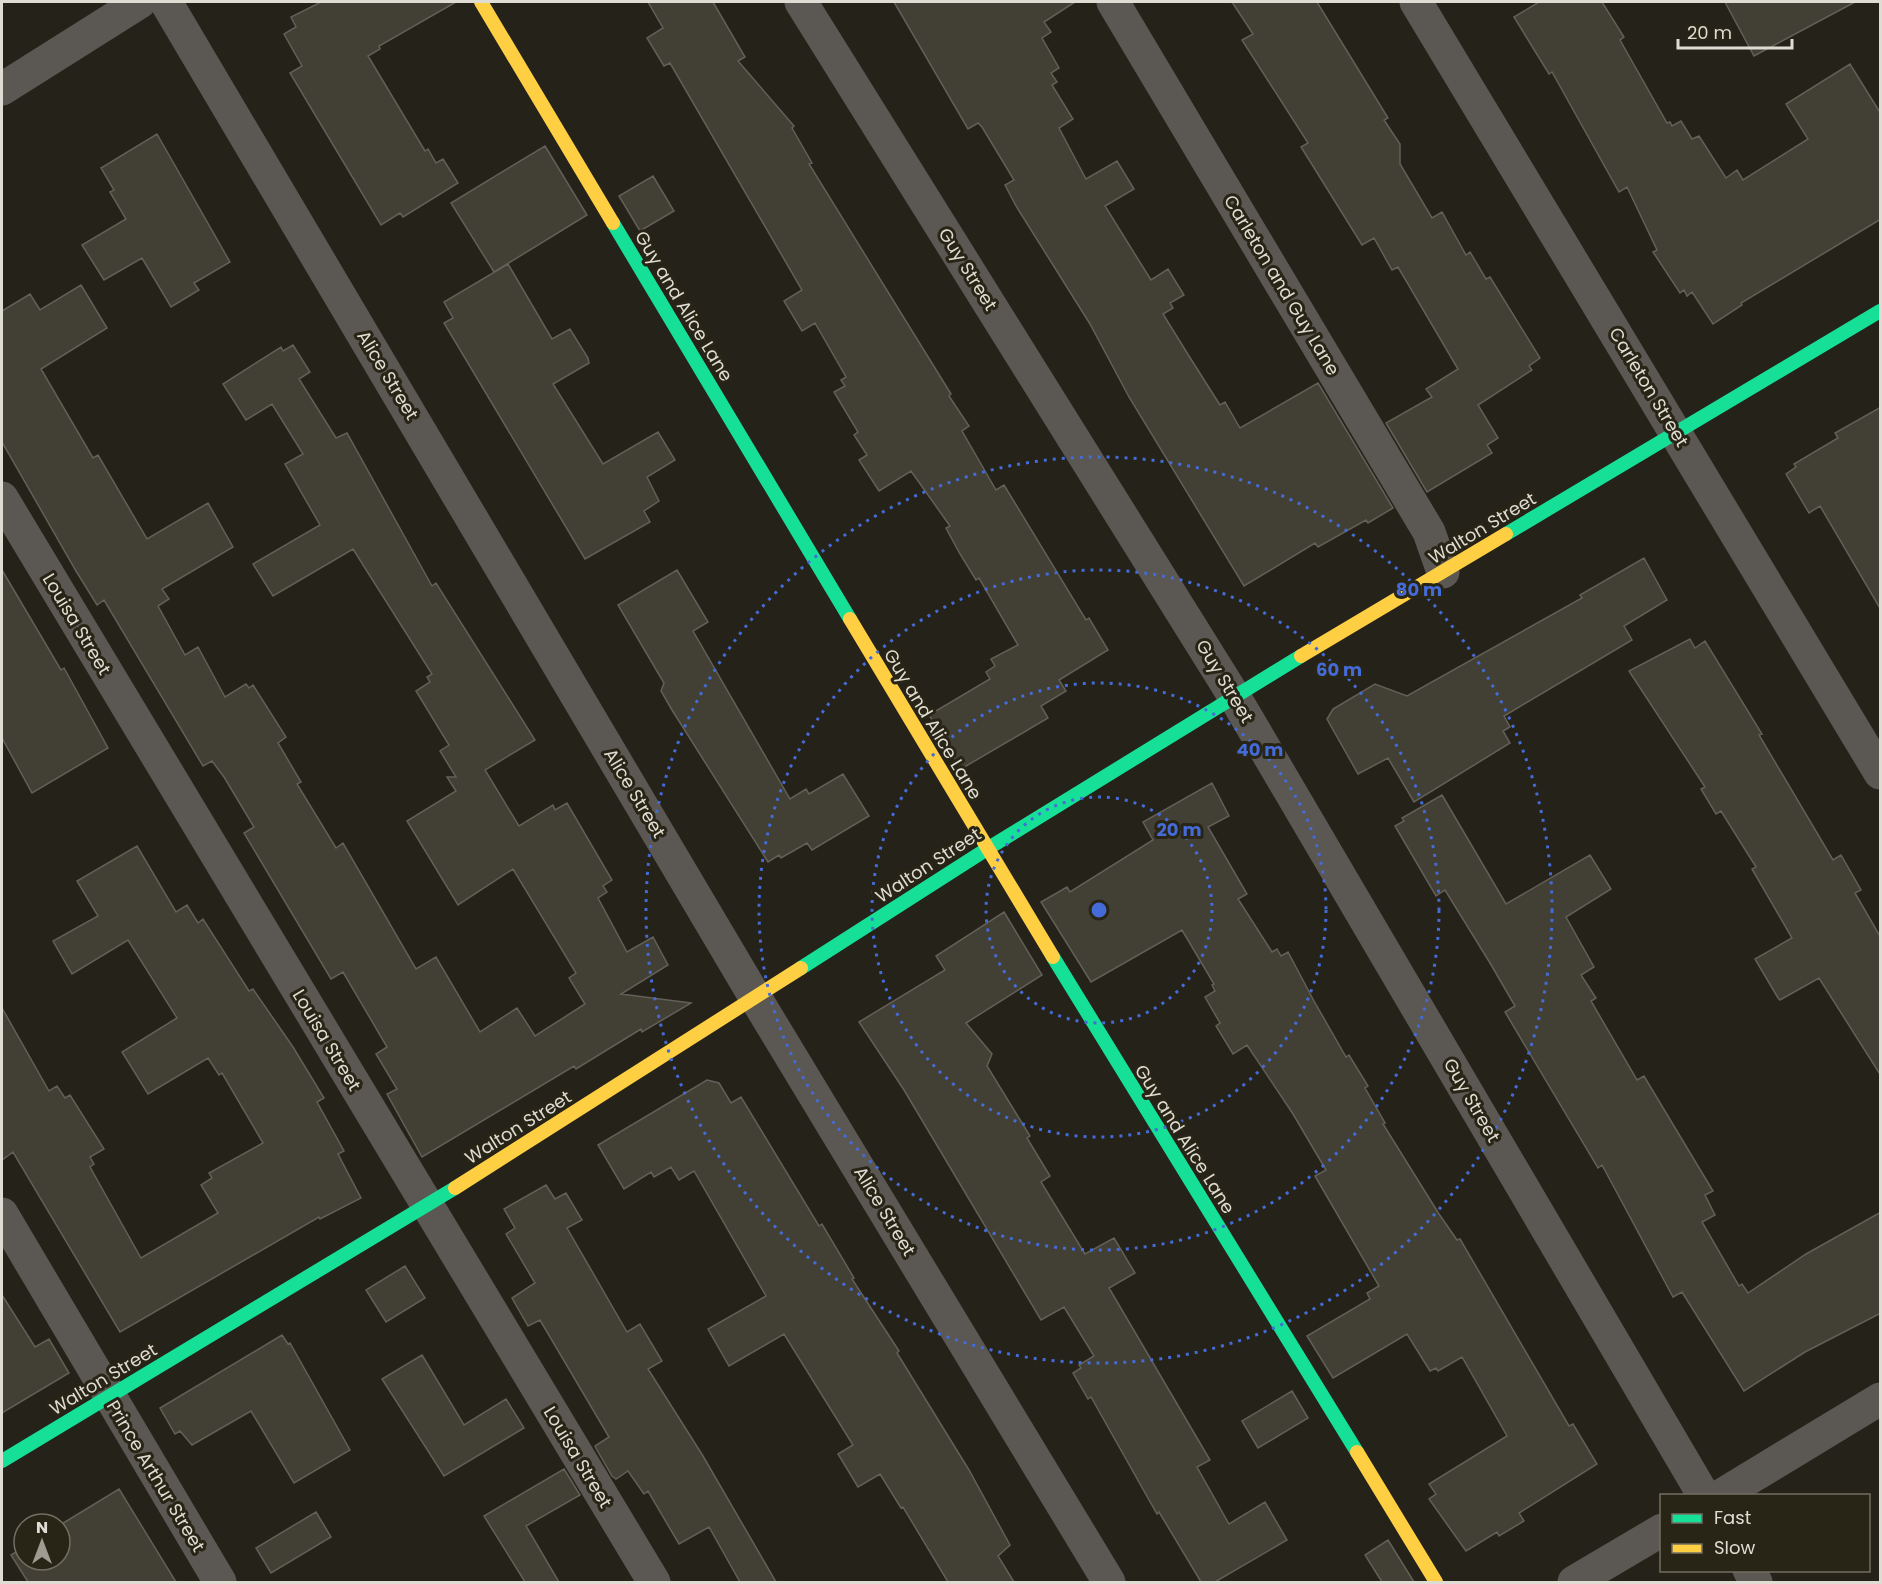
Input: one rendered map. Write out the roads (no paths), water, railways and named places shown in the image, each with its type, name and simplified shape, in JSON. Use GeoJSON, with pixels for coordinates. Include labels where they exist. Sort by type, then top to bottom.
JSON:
{"type":"FeatureCollection","features":[{"type":"Feature","properties":{"kind":"street"},"geometry":{"type":"LineString","coordinates":[[2,89],[140,2]]}},
{"type":"Feature","properties":{"kind":"street","name":"Alice Street"},"geometry":{"type":"LineString","coordinates":[[166,2],[755,997],[1109,1582]]}},
{"type":"Feature","properties":{"kind":"street","name":"Guy and Alice Lane"},"geometry":{"type":"LineString","coordinates":[[481,2],[987,849],[1436,1582]]}},
{"type":"Feature","properties":{"kind":"street","name":"Guy Street"},"geometry":{"type":"LineString","coordinates":[[801,2],[1234,696],[1703,1494]]}},
{"type":"Feature","properties":{"kind":"street","name":"Carleton and Guy Lane"},"geometry":{"type":"LineString","coordinates":[[1113,2],[1429,532],[1443,572]]}},
{"type":"Feature","properties":{"kind":"street","name":"Carleton Street"},"geometry":{"type":"LineString","coordinates":[[1416,2],[1881,772]]}},
{"type":"Feature","properties":{"kind":"street","name":"Walton Street"},"geometry":{"type":"LineString","coordinates":[[2,1461],[427,1206],[987,849],[1234,696],[1881,311]]}},
{"type":"Feature","properties":{"kind":"street","name":"Louisa Street"},"geometry":{"type":"LineString","coordinates":[[2,498],[654,1582]]}},
{"type":"Feature","properties":{"kind":"street","name":"Prince Arthur Street"},"geometry":{"type":"LineString","coordinates":[[2,1214],[220,1582]]}},
{"type":"Feature","properties":{"kind":"street"},"geometry":{"type":"LineString","coordinates":[[1723,1494],[1881,1400]]}},
{"type":"Feature","properties":{"kind":"street"},"geometry":{"type":"LineString","coordinates":[[1574,1582],[1660,1531]]}}]}
